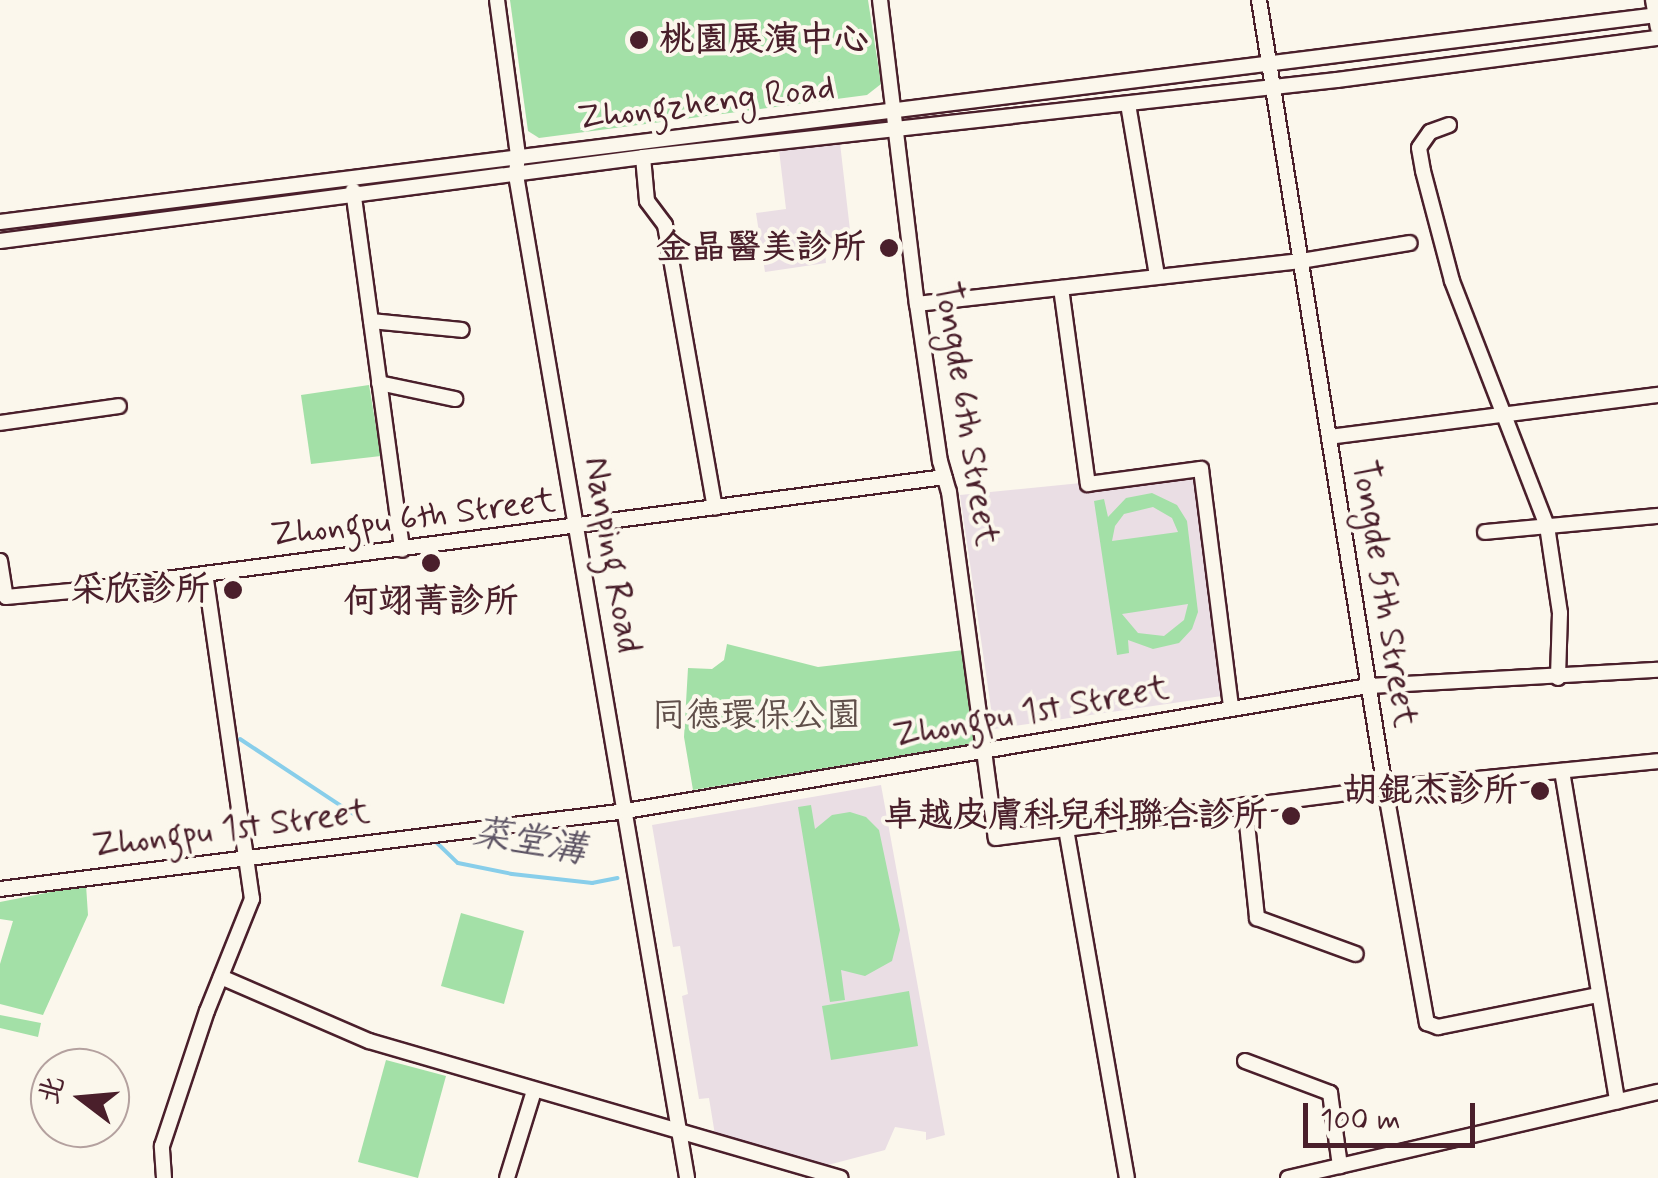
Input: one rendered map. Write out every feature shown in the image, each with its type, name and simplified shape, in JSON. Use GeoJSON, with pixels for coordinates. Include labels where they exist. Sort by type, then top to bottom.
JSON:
{"type":"FeatureCollection","features":[{"type":"Feature","properties":{"kind":"street","name":"Nanping Road"},"geometry":{"type":"LineString","coordinates":[[498,0],[518,155],[516,175],[688,1178]]}},
{"type":"Feature","properties":{"kind":"street","name":"Tongde 6th Street"},"geometry":{"type":"LineString","coordinates":[[880,0],[917,304],[996,838],[1066,829]]}},
{"type":"Feature","properties":{"kind":"street","name":"Tongde 5th Street"},"geometry":{"type":"LineString","coordinates":[[1259,0],[1384,788],[1427,1023],[1438,1028],[1598,995]]}},
{"type":"Feature","properties":{"kind":"street","name":"Zhongzheng Road"},"geometry":{"type":"LineString","coordinates":[[0,222],[1656,15]]}},
{"type":"Feature","properties":{"kind":"street","name":"Zhongzheng Road"},"geometry":{"type":"LineString","coordinates":[[0,241],[354,198],[642,157],[1128,104],[1658,38]]}},
{"type":"Feature","properties":{"kind":"street"},"geometry":{"type":"LineString","coordinates":[[1128,104],[1157,276]]}},
{"type":"Feature","properties":{"kind":"street"},"geometry":{"type":"LineString","coordinates":[[1449,125],[1430,132],[1420,148],[1452,281],[1547,526],[1560,613],[1558,678]]}},
{"type":"Feature","properties":{"kind":"street"},"geometry":{"type":"LineString","coordinates":[[642,157],[647,202],[665,225],[714,508]]}},
{"type":"Feature","properties":{"kind":"street"},"geometry":{"type":"LineString","coordinates":[[351,180],[402,550]]}},
{"type":"Feature","properties":{"kind":"street"},"geometry":{"type":"LineString","coordinates":[[917,304],[1300,260],[1410,242]]}},
{"type":"Feature","properties":{"kind":"street"},"geometry":{"type":"LineString","coordinates":[[1061,288],[1088,484],[1201,469],[1231,707]]}},
{"type":"Feature","properties":{"kind":"street"},"geometry":{"type":"LineString","coordinates":[[371,321],[462,330]]}},
{"type":"Feature","properties":{"kind":"street"},"geometry":{"type":"LineString","coordinates":[[379,383],[455,400]]}},
{"type":"Feature","properties":{"kind":"street"},"geometry":{"type":"LineString","coordinates":[[1329,437],[1658,395]]}},
{"type":"Feature","properties":{"kind":"street"},"geometry":{"type":"LineString","coordinates":[[0,424],[119,406]]}},
{"type":"Feature","properties":{"kind":"street","name":"Zhongpu 6th Street"},"geometry":{"type":"LineString","coordinates":[[0,561],[6,597],[402,550],[945,477]]}},
{"type":"Feature","properties":{"kind":"street"},"geometry":{"type":"LineString","coordinates":[[1485,532],[1658,516]]}},
{"type":"Feature","properties":{"kind":"street"},"geometry":{"type":"LineString","coordinates":[[164,1178],[162,1146],[220,976],[252,899],[205,574]]}},
{"type":"Feature","properties":{"kind":"street","name":"Zhongpu 1st Street"},"geometry":{"type":"LineString","coordinates":[[0,888],[626,811],[1368,686],[1658,670]]}},
{"type":"Feature","properties":{"kind":"street"},"geometry":{"type":"LineString","coordinates":[[1127,1178],[1066,829],[1384,788],[1658,761]]}},
{"type":"Feature","properties":{"kind":"street"},"geometry":{"type":"LineString","coordinates":[[1562,771],[1617,1101]]}},
{"type":"Feature","properties":{"kind":"street"},"geometry":{"type":"LineString","coordinates":[[1244,806],[1257,918],[1356,954]]}},
{"type":"Feature","properties":{"kind":"street"},"geometry":{"type":"LineString","coordinates":[[220,976],[369,1041],[681,1135],[840,1178]]}},
{"type":"Feature","properties":{"kind":"street"},"geometry":{"type":"LineString","coordinates":[[1246,1062],[1330,1093],[1340,1166]]}},
{"type":"Feature","properties":{"kind":"street"},"geometry":{"type":"LineString","coordinates":[[507,1178],[534,1091]]}},
{"type":"Feature","properties":{"kind":"street"},"geometry":{"type":"LineString","coordinates":[[1288,1178],[1658,1092]]}},
{"type":"Feature","properties":{"kind":"shaded area"},"geometry":{"type":"Polygon","coordinates":[[[840,143],[851,239],[824,243],[826,263],[765,272],[756,213],[786,209],[779,150],[840,143]]]}},
{"type":"Feature","properties":{"kind":"shaded area"},"geometry":{"type":"Polygon","coordinates":[[[1195,479],[1222,696],[994,729],[960,495],[1081,483],[1083,493],[1195,479]]]}},
{"type":"Feature","properties":{"kind":"shaded area"},"geometry":{"type":"Polygon","coordinates":[[[881,785],[945,1135],[926,1140],[926,1132],[895,1127],[885,1150],[824,1166],[715,1135],[709,1098],[699,1099],[682,996],[688,994],[680,946],[673,947],[652,825],[881,785]]]}},
{"type":"Feature","properties":{"kind":"green space"},"geometry":{"type":"Polygon","coordinates":[[[510,0],[868,0],[881,84],[867,95],[539,138],[528,131],[510,0]]]}},
{"type":"Feature","properties":{"kind":"green space"},"geometry":{"type":"Polygon","coordinates":[[[369,385],[381,456],[311,464],[301,395],[369,385]]]}},
{"type":"Feature","properties":{"kind":"green space"},"geometry":{"type":"Polygon","coordinates":[[[1152,493],[1177,505],[1187,521],[1198,612],[1192,629],[1179,643],[1153,649],[1128,640],[1129,653],[1117,655],[1094,501],[1104,499],[1108,517],[1126,498],[1152,493]],[[1153,507],[1124,514],[1115,526],[1112,541],[1178,532],[1172,518],[1153,507]],[[1188,604],[1122,614],[1138,633],[1164,636],[1184,620],[1188,604]]]}},
{"type":"Feature","properties":{"kind":"green space","name":"同德環保公園"},"geometry":{"type":"Polygon","coordinates":[[[727,644],[818,667],[964,650],[976,743],[693,790],[684,737],[688,668],[712,669],[724,660],[727,644]]]}},
{"type":"Feature","properties":{"kind":"green space"},"geometry":{"type":"Polygon","coordinates":[[[811,805],[815,829],[832,815],[850,812],[866,817],[879,830],[900,930],[892,961],[865,976],[841,970],[845,1000],[830,1002],[798,807],[811,805]]]}},
{"type":"Feature","properties":{"kind":"green space"},"geometry":{"type":"Polygon","coordinates":[[[86,885],[88,915],[43,1015],[0,1004],[0,964],[13,921],[0,919],[0,902],[86,885]]]}},
{"type":"Feature","properties":{"kind":"green space"},"geometry":{"type":"Polygon","coordinates":[[[461,913],[524,931],[504,1004],[441,986],[461,913]]]}},
{"type":"Feature","properties":{"kind":"green space"},"geometry":{"type":"Polygon","coordinates":[[[909,991],[918,1046],[831,1060],[822,1006],[909,991]]]}},
{"type":"Feature","properties":{"kind":"green space"},"geometry":{"type":"Polygon","coordinates":[[[0,1015],[41,1023],[38,1037],[0,1028],[0,1015]]]}},
{"type":"Feature","properties":{"kind":"green space"},"geometry":{"type":"Polygon","coordinates":[[[386,1060],[446,1076],[418,1178],[358,1162],[386,1060]]]}},
{"type":"Feature","properties":{"kind":"waterway","name":"菜堂溝"},"geometry":{"type":"LineString","coordinates":[[240,739],[355,815]]}},
{"type":"Feature","properties":{"kind":"waterway","name":"菜堂溝"},"geometry":{"type":"LineString","coordinates":[[436,842],[458,863],[512,874],[592,883],[618,878]]}},
{"type":"Feature","properties":{"kind":"place","name":"桃園展演中心"},"geometry":{"type":"Point","coordinates":[639,40]}},
{"type":"Feature","properties":{"kind":"place","name":"金晶醫美診所"},"geometry":{"type":"Point","coordinates":[889,248]}},
{"type":"Feature","properties":{"kind":"place","name":"何翊菁診所"},"geometry":{"type":"Point","coordinates":[431,563]}},
{"type":"Feature","properties":{"kind":"place","name":"采欣診所"},"geometry":{"type":"Point","coordinates":[233,590]}},
{"type":"Feature","properties":{"kind":"place","name":"胡錕杰診所"},"geometry":{"type":"Point","coordinates":[1540,791]}},
{"type":"Feature","properties":{"kind":"place","name":"卓越皮膚科兒科聯合診所"},"geometry":{"type":"Point","coordinates":[1291,816]}}]}
